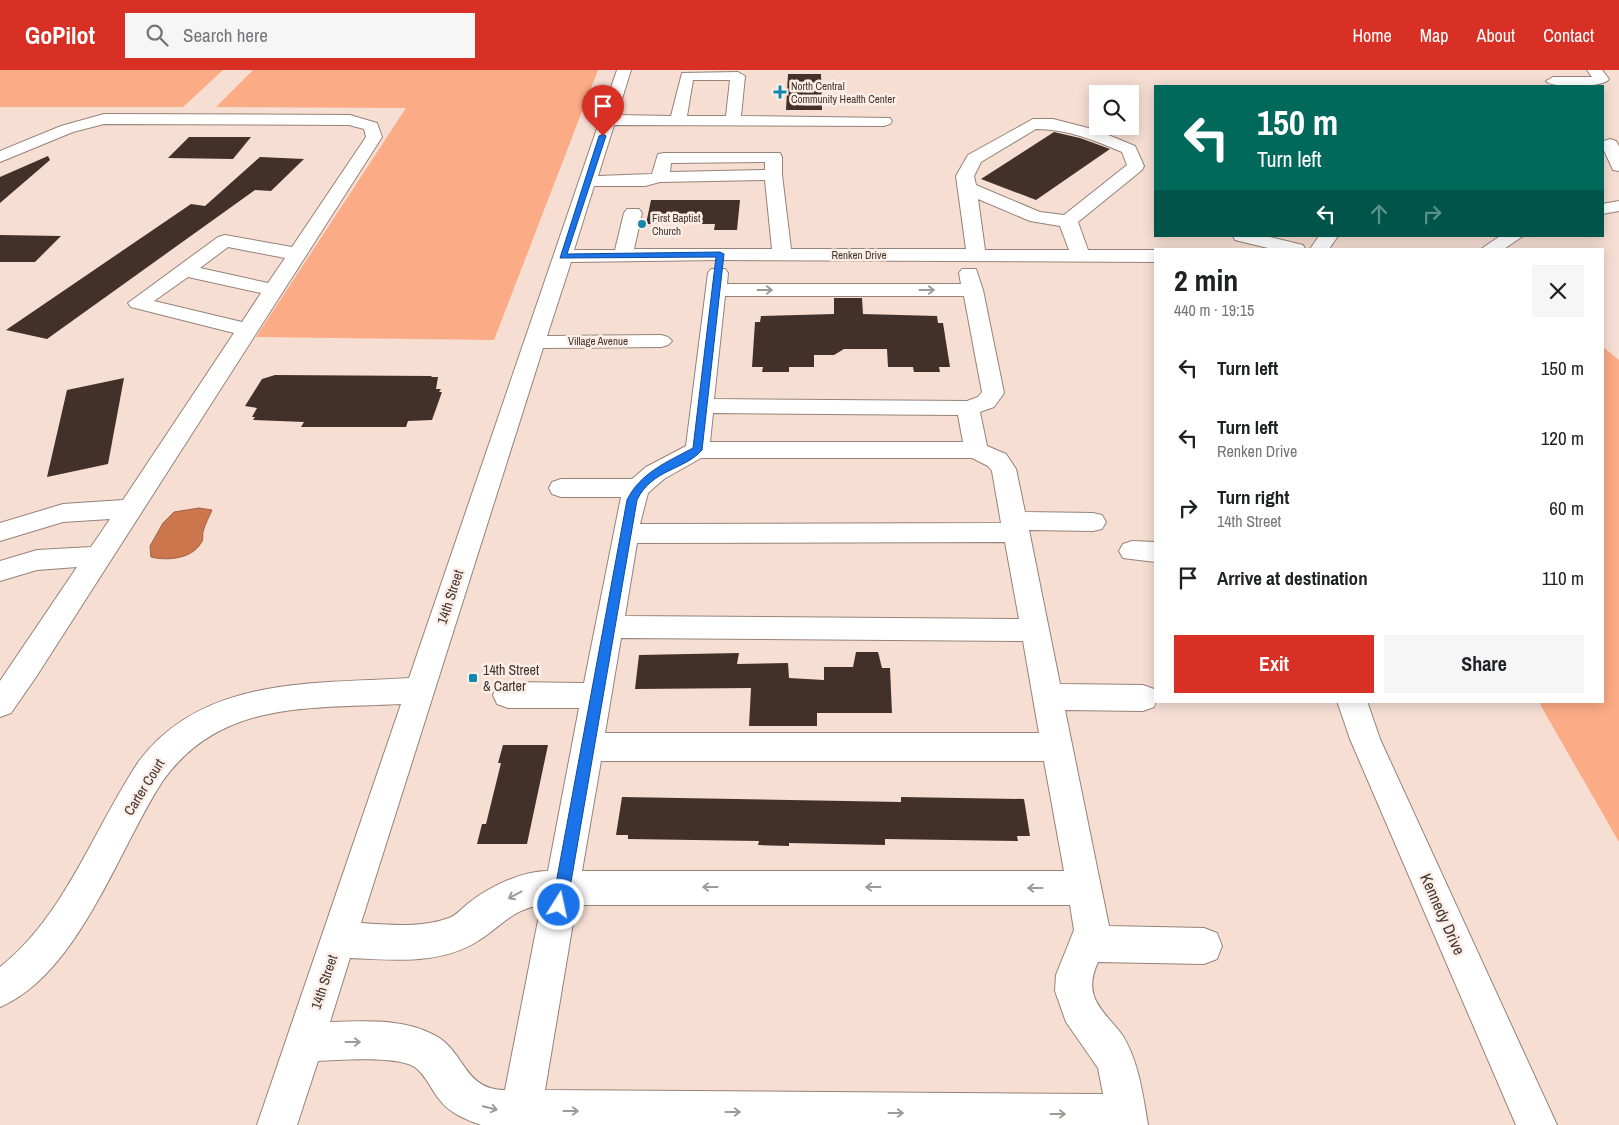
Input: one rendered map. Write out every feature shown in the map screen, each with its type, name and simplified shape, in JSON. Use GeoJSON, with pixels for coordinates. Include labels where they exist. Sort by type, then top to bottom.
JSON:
{"type":"FeatureCollection","features":[{"type":"Feature","properties":{"kind":"street","name":"14th Street"},"geometry":{"type":"LineString","coordinates":[[277,1125],[624,70]]}},
{"type":"Feature","properties":{"kind":"street"},"geometry":{"type":"LineString","coordinates":[[1552,79],[1598,82],[1602,79],[1594,70]]}},
{"type":"Feature","properties":{"kind":"street"},"geometry":{"type":"LineString","coordinates":[[678,121],[687,76],[738,76],[733,121]]}},
{"type":"Feature","properties":{"kind":"street"},"geometry":{"type":"LineString","coordinates":[[0,157],[67,129],[104,119],[350,120],[371,126],[374,137],[132,508],[0,704]]}},
{"type":"Feature","properties":{"kind":"street"},"geometry":{"type":"LineString","coordinates":[[608,120],[884,121]]}},
{"type":"Feature","properties":{"kind":"street"},"geometry":{"type":"LineString","coordinates":[[702,406],[968,408],[986,402],[993,393],[973,290],[968,188],[965,176],[974,159],[1033,124],[1053,124],[1090,133],[1128,149],[1136,166],[1068,221],[1036,217],[968,188]]}},
{"type":"Feature","properties":{"kind":"street"},"geometry":{"type":"LineString","coordinates":[[1611,144],[1619,166]]}},
{"type":"Feature","properties":{"kind":"street"},"geometry":{"type":"LineString","coordinates":[[624,256],[634,211],[664,158],[774,157],[773,175],[782,255]]}},
{"type":"Feature","properties":{"kind":"street"},"geometry":{"type":"LineString","coordinates":[[588,181],[652,179]]}},
{"type":"Feature","properties":{"kind":"street"},"geometry":{"type":"LineString","coordinates":[[1068,221],[1080,254]]}},
{"type":"Feature","properties":{"kind":"street"},"geometry":{"type":"LineString","coordinates":[[1246,237],[1292,248]]}},
{"type":"Feature","properties":{"kind":"street"},"geometry":{"type":"LineString","coordinates":[[1320,248],[1328,237]]}},
{"type":"Feature","properties":{"kind":"street"},"geometry":{"type":"LineString","coordinates":[[1492,248],[1512,237]]}},
{"type":"Feature","properties":{"kind":"street"},"geometry":{"type":"LineString","coordinates":[[248,330],[138,303],[225,241],[297,254]]}},
{"type":"Feature","properties":{"kind":"street"},"geometry":{"type":"LineString","coordinates":[[697,450],[720,254]]}},
{"type":"Feature","properties":{"kind":"street","name":"Renken Drive"},"geometry":{"type":"LineString","coordinates":[[563,256],[720,254],[1080,254],[1154,256]]}},
{"type":"Feature","properties":{"kind":"street"},"geometry":{"type":"LineString","coordinates":[[184,270],[274,290]]}},
{"type":"Feature","properties":{"kind":"street"},"geometry":{"type":"LineString","coordinates":[[716,290],[973,290]]}},
{"type":"Feature","properties":{"kind":"street","name":"Village Avenue"},"geometry":{"type":"LineString","coordinates":[[534,342],[661,341]]}},
{"type":"Feature","properties":{"kind":"street"},"geometry":{"type":"LineString","coordinates":[[968,408],[976,450]]}},
{"type":"Feature","properties":{"kind":"street"},"geometry":{"type":"LineString","coordinates":[[304,1042],[393,1042],[414,1044],[431,1054],[461,1094],[479,1105],[521,1118],[1127,1119],[1117,1068],[1110,1050],[1082,1016],[1074,991],[1075,968],[1089,944],[1092,930],[1004,469],[998,460],[976,450],[697,450],[655,473],[638,488],[632,500],[521,1118]]}},
{"type":"Feature","properties":{"kind":"street"},"geometry":{"type":"LineString","coordinates":[[561,488],[638,488]]}},
{"type":"Feature","properties":{"kind":"street"},"geometry":{"type":"LineString","coordinates":[[0,532],[63,514],[132,508]]}},
{"type":"Feature","properties":{"kind":"street"},"geometry":{"type":"LineString","coordinates":[[626,534],[1015,527],[1093,522]]}},
{"type":"Feature","properties":{"kind":"street"},"geometry":{"type":"LineString","coordinates":[[0,571],[37,560],[100,556]]}},
{"type":"Feature","properties":{"kind":"street"},"geometry":{"type":"LineString","coordinates":[[609,627],[1034,630]]}},
{"type":"Feature","properties":{"kind":"street","name":"Carter Court"},"geometry":{"type":"LineString","coordinates":[[0,988],[10,982],[44,952],[94,874],[141,787],[161,758],[189,732],[215,716],[237,707],[268,699],[299,694],[368,694],[419,690]]}},
{"type":"Feature","properties":{"kind":"street"},"geometry":{"type":"LineString","coordinates":[[508,695],[597,696]]}},
{"type":"Feature","properties":{"kind":"street"},"geometry":{"type":"LineString","coordinates":[[1047,697],[1143,698]]}},
{"type":"Feature","properties":{"kind":"street","name":"Kennedy Drive"},"geometry":{"type":"LineString","coordinates":[[1353,703],[1366,739],[1537,1125]]}},
{"type":"Feature","properties":{"kind":"street"},"geometry":{"type":"LineString","coordinates":[[588,747],[1057,747]]}},
{"type":"Feature","properties":{"kind":"street"},"geometry":{"type":"LineString","coordinates":[[338,940],[422,941],[444,938],[465,929],[484,913],[522,891],[563,886],[1084,888]]}},
{"type":"Feature","properties":{"kind":"street"},"geometry":{"type":"LineString","coordinates":[[1089,944],[1204,946]]}},
{"type":"Feature","properties":{"kind":"shaded area"},"geometry":{"type":"Polygon","coordinates":[[[0,70],[223,70],[183,107],[0,107],[0,70]]]}},
{"type":"Feature","properties":{"kind":"shaded area"},"geometry":{"type":"Polygon","coordinates":[[[253,70],[598,70],[494,340],[256,337],[406,108],[216,107],[253,70]]]}},
{"type":"Feature","properties":{"kind":"shaded area"},"geometry":{"type":"Polygon","coordinates":[[[1604,348],[1619,360],[1619,842],[1540,703],[1604,703],[1604,348]]]}},
{"type":"Feature","properties":{"kind":"shaded area"},"geometry":{"type":"Polygon","coordinates":[[[199,508],[212,510],[204,529],[202,541],[197,548],[179,558],[164,559],[151,557],[150,546],[163,523],[174,512],[199,508]]]}},
{"type":"Feature","properties":{"kind":"building"},"geometry":{"type":"Polygon","coordinates":[[[788,74],[821,74],[822,110],[786,110],[788,74]]]}},
{"type":"Feature","properties":{"kind":"building"},"geometry":{"type":"Polygon","coordinates":[[[1054,132],[1080,138],[1110,149],[1036,200],[981,179],[1054,132]]]}},
{"type":"Feature","properties":{"kind":"building"},"geometry":{"type":"Polygon","coordinates":[[[189,137],[251,137],[233,159],[168,158],[189,137]]]}},
{"type":"Feature","properties":{"kind":"building"},"geometry":{"type":"Polygon","coordinates":[[[48,156],[50,160],[0,203],[0,177],[48,156]]]}},
{"type":"Feature","properties":{"kind":"building"},"geometry":{"type":"Polygon","coordinates":[[[260,157],[304,159],[271,191],[255,190],[47,339],[6,330],[191,204],[205,206],[260,157]]]}},
{"type":"Feature","properties":{"kind":"building"},"geometry":{"type":"Polygon","coordinates":[[[651,200],[740,200],[737,230],[714,230],[715,224],[646,224],[651,200]]]}},
{"type":"Feature","properties":{"kind":"building"},"geometry":{"type":"Polygon","coordinates":[[[0,235],[61,236],[35,262],[0,262],[0,235]]]}},
{"type":"Feature","properties":{"kind":"building"},"geometry":{"type":"Polygon","coordinates":[[[834,298],[862,298],[863,314],[937,316],[938,323],[943,323],[950,367],[939,367],[940,372],[914,372],[913,367],[888,367],[887,349],[844,349],[834,355],[814,355],[814,367],[789,367],[789,372],[762,372],[763,367],[752,367],[755,322],[760,322],[761,316],[834,314],[834,298]]]}},
{"type":"Feature","properties":{"kind":"building"},"geometry":{"type":"Polygon","coordinates":[[[275,375],[432,376],[438,377],[436,389],[441,389],[439,392],[442,392],[432,420],[408,421],[406,427],[301,427],[304,422],[253,420],[255,417],[252,417],[257,408],[245,406],[262,379],[275,375]]]}},
{"type":"Feature","properties":{"kind":"building"},"geometry":{"type":"Polygon","coordinates":[[[124,378],[108,464],[47,477],[67,390],[124,378]]]}},
{"type":"Feature","properties":{"kind":"building"},"geometry":{"type":"Polygon","coordinates":[[[856,652],[878,652],[882,668],[890,668],[892,713],[817,713],[817,726],[749,726],[751,688],[635,689],[639,655],[739,653],[737,664],[788,663],[789,678],[824,680],[824,667],[853,667],[856,652]]]}},
{"type":"Feature","properties":{"kind":"building"},"geometry":{"type":"Polygon","coordinates":[[[503,745],[548,745],[527,844],[477,844],[482,824],[486,824],[501,763],[498,763],[503,745]]]}},
{"type":"Feature","properties":{"kind":"building"},"geometry":{"type":"Polygon","coordinates":[[[622,797],[901,802],[901,797],[1024,799],[1030,836],[1017,836],[1018,841],[885,839],[885,845],[789,843],[789,846],[758,845],[759,841],[628,839],[628,835],[616,835],[622,797]]]}},
{"type":"Feature","properties":{"kind":"place","name":"North Central Community Health Center"},"geometry":{"type":"Point","coordinates":[780,92]}},
{"type":"Feature","properties":{"kind":"place","name":"First Baptist Church"},"geometry":{"type":"Point","coordinates":[642,224]}},
{"type":"Feature","properties":{"kind":"place","name":"14th Street & Carter"},"geometry":{"type":"Point","coordinates":[473,678]}},
{"type":"Feature","properties":{"kind":"route"},"geometry":{"type":"LineString","coordinates":[[559,905],[632,500],[638,488],[655,473],[697,450],[720,254],[563,256],[603,136]]}}]}
